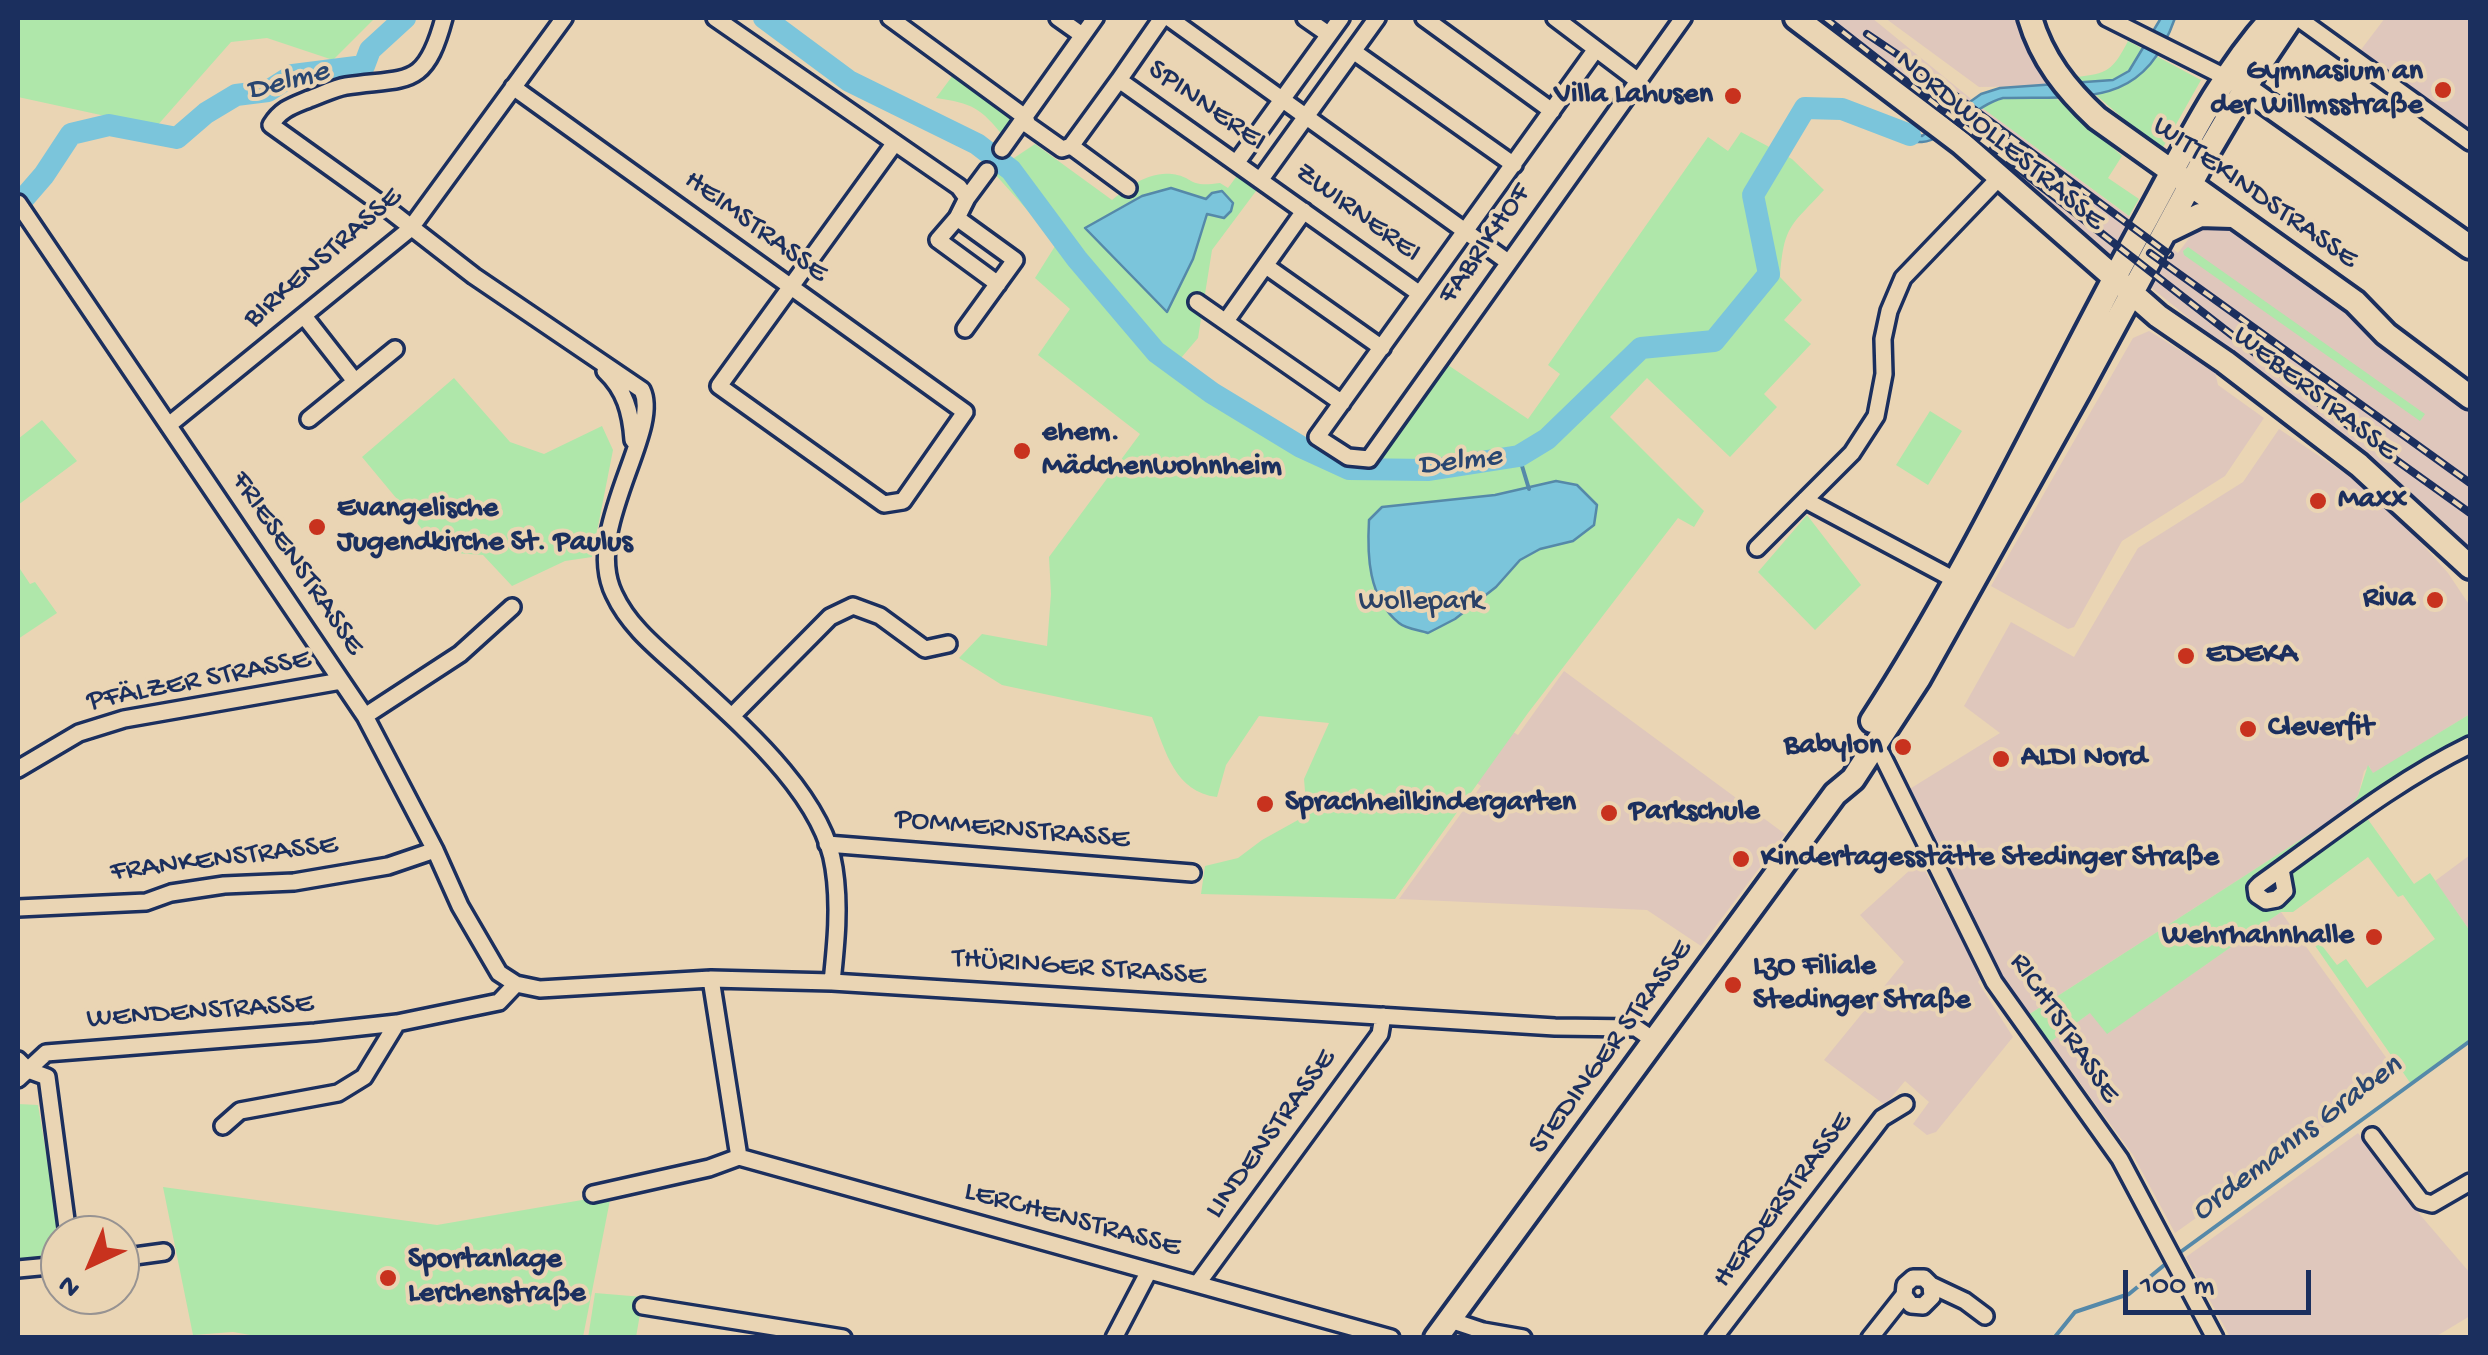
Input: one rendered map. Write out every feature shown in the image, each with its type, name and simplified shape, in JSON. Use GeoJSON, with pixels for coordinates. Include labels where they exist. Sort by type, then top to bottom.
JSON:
{"type":"FeatureCollection","features":[{"type":"Feature","properties":{"kind":"main road","name":"NORDWOLLESTRASSE"},"geometry":{"type":"LineString","coordinates":[[1796,18],[1960,143],[2122,287]]}},
{"type":"Feature","properties":{"kind":"main road","name":"WITTEKINDSTRASSE"},"geometry":{"type":"LineString","coordinates":[[2030,18],[2040,47],[2078,101],[2120,136],[2355,302],[2386,334],[2470,396]]}},
{"type":"Feature","properties":{"kind":"main road"},"geometry":{"type":"LineString","coordinates":[[2122,287],[2272,18]]}},
{"type":"Feature","properties":{"kind":"main road"},"geometry":{"type":"LineString","coordinates":[[2235,82],[2295,18]]}},
{"type":"Feature","properties":{"kind":"main road"},"geometry":{"type":"LineString","coordinates":[[2235,82],[2470,247]]}},
{"type":"Feature","properties":{"kind":"main road"},"geometry":{"type":"LineString","coordinates":[[2122,287],[2165,232],[2181,179]]}},
{"type":"Feature","properties":{"kind":"main road"},"geometry":{"type":"LineString","coordinates":[[2165,232],[2200,215],[2234,216]]}},
{"type":"Feature","properties":{"kind":"main road","name":"WEBERSTRASSE"},"geometry":{"type":"LineString","coordinates":[[2122,287],[2359,465],[2470,568]]}},
{"type":"Feature","properties":{"kind":"main road","name":"STEDINGER STRASSE"},"geometry":{"type":"LineString","coordinates":[[1443,1329],[1835,794],[1853,779],[1866,744],[1955,580],[2122,287]]}},
{"type":"Feature","properties":{"kind":"main road","name":"STEDINGER STRASSE"},"geometry":{"type":"LineString","coordinates":[[1866,744],[1936,648],[2122,287]]}},
{"type":"Feature","properties":{"kind":"street"},"geometry":{"type":"LineString","coordinates":[[444,18],[437,44],[427,61],[407,78],[343,86],[280,111],[271,125],[410,229],[642,390],[646,410],[610,528],[605,568],[611,588],[632,625],[732,716],[798,788],[834,866],[838,926],[832,982]]}},
{"type":"Feature","properties":{"kind":"street","name":"BIRKENSTRASSE"},"geometry":{"type":"LineString","coordinates":[[170,424],[410,229],[564,18]]}},
{"type":"Feature","properties":{"kind":"street"},"geometry":{"type":"LineString","coordinates":[[716,18],[959,187],[967,198]]}},
{"type":"Feature","properties":{"kind":"street"},"geometry":{"type":"LineString","coordinates":[[890,18],[1025,117],[1028,125],[1062,148],[1071,146],[1128,188]]}},
{"type":"Feature","properties":{"kind":"street"},"geometry":{"type":"LineString","coordinates":[[1058,18],[1082,35]]}},
{"type":"Feature","properties":{"kind":"street"},"geometry":{"type":"LineString","coordinates":[[1002,149],[1095,18]]}},
{"type":"Feature","properties":{"kind":"street"},"geometry":{"type":"LineString","coordinates":[[1165,18],[1508,262]]}},
{"type":"Feature","properties":{"kind":"street","name":"SPINNEREI"},"geometry":{"type":"LineString","coordinates":[[1071,146],[1165,18]]}},
{"type":"Feature","properties":{"kind":"street"},"geometry":{"type":"LineString","coordinates":[[1305,18],[1328,34]]}},
{"type":"Feature","properties":{"kind":"street"},"geometry":{"type":"LineString","coordinates":[[1237,162],[1341,18]]}},
{"type":"Feature","properties":{"kind":"street"},"geometry":{"type":"LineString","coordinates":[[1261,179],[1377,18]]}},
{"type":"Feature","properties":{"kind":"street"},"geometry":{"type":"LineString","coordinates":[[1424,18],[1552,112]]}},
{"type":"Feature","properties":{"kind":"street"},"geometry":{"type":"LineString","coordinates":[[1555,18],[1637,80]]}},
{"type":"Feature","properties":{"kind":"street","name":"FABRIKHOF"},"geometry":{"type":"LineString","coordinates":[[1317,437],[1348,457],[1370,459],[1683,18]]}},
{"type":"Feature","properties":{"kind":"street"},"geometry":{"type":"LineString","coordinates":[[2107,18],[2235,82]]}},
{"type":"Feature","properties":{"kind":"street"},"geometry":{"type":"LineString","coordinates":[[2295,18],[2470,142]]}},
{"type":"Feature","properties":{"kind":"street","name":"ZWIRNEREI"},"geometry":{"type":"LineString","coordinates":[[1317,437],[1596,49]]}},
{"type":"Feature","properties":{"kind":"street"},"geometry":{"type":"LineString","coordinates":[[1353,51],[1514,165]]}},
{"type":"Feature","properties":{"kind":"street","name":"SPINNEREI"},"geometry":{"type":"LineString","coordinates":[[1119,80],[1261,179]]}},
{"type":"Feature","properties":{"kind":"street","name":"HEIMSTRASSE"},"geometry":{"type":"LineString","coordinates":[[513,87],[966,412],[902,500],[884,504],[718,386],[791,289]]}},
{"type":"Feature","properties":{"kind":"street"},"geometry":{"type":"LineString","coordinates":[[791,289],[894,144]]}},
{"type":"Feature","properties":{"kind":"street"},"geometry":{"type":"LineString","coordinates":[[987,171],[958,218],[938,240],[998,284]]}},
{"type":"Feature","properties":{"kind":"street","name":"ZWIRNEREI"},"geometry":{"type":"LineString","coordinates":[[1261,179],[1420,294]]}},
{"type":"Feature","properties":{"kind":"street"},"geometry":{"type":"LineString","coordinates":[[1757,548],[1852,452],[1876,416],[1884,374],[1883,339],[1903,278],[1998,179]]}},
{"type":"Feature","properties":{"kind":"street","name":"FRIESENSTRASSE"},"geometry":{"type":"LineString","coordinates":[[18,203],[365,716],[436,850],[460,906],[499,973]]}},
{"type":"Feature","properties":{"kind":"street"},"geometry":{"type":"LineString","coordinates":[[1226,321],[1304,210]]}},
{"type":"Feature","properties":{"kind":"street"},"geometry":{"type":"LineString","coordinates":[[958,218],[1015,260],[965,329]]}},
{"type":"Feature","properties":{"kind":"street"},"geometry":{"type":"LineString","coordinates":[[1266,266],[1382,348]]}},
{"type":"Feature","properties":{"kind":"street"},"geometry":{"type":"LineString","coordinates":[[1197,302],[1342,402]]}},
{"type":"Feature","properties":{"kind":"street"},"geometry":{"type":"LineString","coordinates":[[304,316],[354,380]]}},
{"type":"Feature","properties":{"kind":"street"},"geometry":{"type":"LineString","coordinates":[[309,419],[394,348]]}},
{"type":"Feature","properties":{"kind":"street"},"geometry":{"type":"LineString","coordinates":[[594,359],[615,381],[629,408],[633,449]]}},
{"type":"Feature","properties":{"kind":"street"},"geometry":{"type":"LineString","coordinates":[[1805,500],[1955,580]]}},
{"type":"Feature","properties":{"kind":"street"},"geometry":{"type":"LineString","coordinates":[[732,716],[830,617],[854,606],[880,616],[925,649],[948,644]]}},
{"type":"Feature","properties":{"kind":"street"},"geometry":{"type":"LineString","coordinates":[[365,716],[458,655],[512,607]]}},
{"type":"Feature","properties":{"kind":"street","name":"PFÄLZER STRASSE"},"geometry":{"type":"LineString","coordinates":[[18,769],[79,732],[124,719],[341,681]]}},
{"type":"Feature","properties":{"kind":"street","name":"RICHTSTRASSE"},"geometry":{"type":"LineString","coordinates":[[1866,744],[1882,756],[2003,998],[2120,1159],[2215,1338]]}},
{"type":"Feature","properties":{"kind":"street"},"geometry":{"type":"LineString","coordinates":[[2282,869],[2429,766],[2470,745]]}},
{"type":"Feature","properties":{"kind":"street","name":"POMMERNSTRASSE"},"geometry":{"type":"LineString","coordinates":[[827,844],[1192,873]]}},
{"type":"Feature","properties":{"kind":"street","name":"FRANKENSTRASSE"},"geometry":{"type":"LineString","coordinates":[[20,903],[146,902],[171,893],[224,885],[294,882],[388,866],[436,850]]}},
{"type":"Feature","properties":{"kind":"street","name":"THÜRINGER STRASSE"},"geometry":{"type":"LineString","coordinates":[[499,973],[516,984],[540,989],[711,979],[832,982],[1555,1027],[1636,1028],[1655,1041]]}},
{"type":"Feature","properties":{"kind":"street"},"geometry":{"type":"LineString","coordinates":[[593,1194],[739,1158],[711,979]]}},
{"type":"Feature","properties":{"kind":"street","name":"WENDENSTRASSE"},"geometry":{"type":"LineString","coordinates":[[21,1070],[46,1053],[397,1023],[499,1002],[516,984]]}},
{"type":"Feature","properties":{"kind":"street","name":"LINDENSTRASSE"},"geometry":{"type":"LineString","coordinates":[[1198,1283],[1380,1034],[1383,1016]]}},
{"type":"Feature","properties":{"kind":"street"},"geometry":{"type":"LineString","coordinates":[[223,1126],[240,1111],[338,1093],[364,1077],[397,1023]]}},
{"type":"Feature","properties":{"kind":"street"},"geometry":{"type":"LineString","coordinates":[[21,1070],[47,1077],[65,1215]]}},
{"type":"Feature","properties":{"kind":"street","name":"HERDERSTRASSE"},"geometry":{"type":"LineString","coordinates":[[1714,1338],[1882,1118],[1905,1104]]}},
{"type":"Feature","properties":{"kind":"street"},"geometry":{"type":"LineString","coordinates":[[2372,1136],[2421,1201],[2432,1204],[2470,1182]]}},
{"type":"Feature","properties":{"kind":"street","name":"LERCHENSTRASSE"},"geometry":{"type":"LineString","coordinates":[[739,1158],[1391,1338]]}},
{"type":"Feature","properties":{"kind":"street"},"geometry":{"type":"LineString","coordinates":[[140,1255],[164,1252]]}},
{"type":"Feature","properties":{"kind":"street"},"geometry":{"type":"LineString","coordinates":[[1114,1338],[1149,1271]]}},
{"type":"Feature","properties":{"kind":"street"},"geometry":{"type":"LineString","coordinates":[[1870,1338],[1913,1278],[1924,1278],[1986,1316]]}},
{"type":"Feature","properties":{"kind":"street"},"geometry":{"type":"LineString","coordinates":[[1904,1295],[1911,1305],[1924,1306],[1932,1298],[1932,1285]]}},
{"type":"Feature","properties":{"kind":"street"},"geometry":{"type":"LineString","coordinates":[[643,1306],[790,1334],[843,1338]]}},
{"type":"Feature","properties":{"kind":"street"},"geometry":{"type":"LineString","coordinates":[[1443,1329],[1522,1338]]}},
{"type":"Feature","properties":{"kind":"shaded area"},"geometry":{"type":"Polygon","coordinates":[[[1803,18],[1872,18],[1981,107],[2178,253],[2199,225],[2223,223],[2365,322],[2470,407],[2470,554],[2380,472],[1999,165],[1803,18]]]}},
{"type":"Feature","properties":{"kind":"shaded area"},"geometry":{"type":"Polygon","coordinates":[[[1885,18],[2017,18],[2048,86],[1979,87],[1885,18]]]}},
{"type":"Feature","properties":{"kind":"shaded area","name":"Gymnasium an der Willmsstraße"},"geometry":{"type":"Polygon","coordinates":[[[2385,18],[2470,18],[2470,130],[2360,51],[2385,18]]]}},
{"type":"Feature","properties":{"kind":"shaded area"},"geometry":{"type":"Polygon","coordinates":[[[2149,331],[2215,372],[2218,385],[2264,418],[2225,476],[2122,541],[2074,627],[2068,629],[1991,586],[2133,338],[2149,331]]]}},
{"type":"Feature","properties":{"kind":"shaded area"},"geometry":{"type":"Polygon","coordinates":[[[2279,429],[2349,476],[2397,516],[2448,573],[2470,606],[2470,714],[2373,774],[2369,766],[2358,796],[2347,810],[2028,1015],[1997,971],[1908,790],[2000,733],[1964,706],[2011,622],[2074,657],[2138,548],[2243,482],[2279,429]]]}},
{"type":"Feature","properties":{"kind":"shaded area","name":"Parkschule"},"geometry":{"type":"Polygon","coordinates":[[[1564,671],[1785,834],[1701,946],[1647,910],[1399,899],[1481,786],[1451,765],[1486,715],[1518,735],[1564,671]]]}},
{"type":"Feature","properties":{"kind":"shaded area"},"geometry":{"type":"Polygon","coordinates":[[[2470,855],[2470,931],[2435,881],[2470,855]]]}},
{"type":"Feature","properties":{"kind":"shaded area"},"geometry":{"type":"Polygon","coordinates":[[[1920,861],[1981,978],[1978,982],[2013,1037],[1936,1132],[1927,1135],[1913,1124],[1929,1102],[1905,1081],[1885,1105],[1824,1060],[1904,962],[1860,915],[1920,861]]]}},
{"type":"Feature","properties":{"kind":"shaded area"},"geometry":{"type":"Polygon","coordinates":[[[2281,912],[2398,1074],[2175,1233],[2133,1155],[2050,1042],[2091,1012],[2107,1033],[2281,912]]]}},
{"type":"Feature","properties":{"kind":"shaded area"},"geometry":{"type":"Polygon","coordinates":[[[2358,1133],[2470,1273],[2470,1316],[2435,1337],[2230,1337],[2186,1257],[2358,1133]]]}},
{"type":"Feature","properties":{"kind":"green space"},"geometry":{"type":"Polygon","coordinates":[[[18,18],[375,18],[333,60],[267,38],[231,42],[156,127],[18,97],[18,18]]]}},
{"type":"Feature","properties":{"kind":"green space"},"geometry":{"type":"Polygon","coordinates":[[[2128,41],[2201,80],[2161,151],[2075,77],[2108,69],[2128,41]]]}},
{"type":"Feature","properties":{"kind":"green space"},"geometry":{"type":"Polygon","coordinates":[[[956,71],[1018,117],[1004,137],[975,109],[936,98],[956,71]]]}},
{"type":"Feature","properties":{"kind":"green space"},"geometry":{"type":"Polygon","coordinates":[[[2055,97],[2122,156],[2108,178],[2139,199],[2129,216],[1981,107],[2003,98],[2055,97]]]}},
{"type":"Feature","properties":{"kind":"green space","name":"Wollepark"},"geometry":{"type":"Polygon","coordinates":[[[1741,132],[1792,159],[1824,190],[1791,228],[1780,277],[1802,300],[1784,320],[1811,344],[1764,394],[1777,407],[1730,457],[1647,378],[1610,417],[1704,511],[1694,527],[1678,518],[1528,713],[1395,899],[1201,894],[1205,866],[1238,858],[1307,815],[1304,779],[1329,723],[1259,716],[1226,765],[1217,797],[1203,794],[1182,779],[1152,717],[1002,685],[959,658],[982,634],[1047,646],[1049,557],[1140,434],[1038,355],[1070,309],[1035,278],[1057,243],[993,172],[1035,144],[1112,200],[1139,181],[1163,174],[1179,175],[1202,184],[1220,183],[1228,188],[1239,173],[1259,187],[1212,250],[1198,338],[1181,358],[1307,442],[1347,461],[1370,462],[1442,361],[1528,419],[1560,374],[1548,365],[1708,137],[1728,151],[1741,132]]]}},
{"type":"Feature","properties":{"kind":"green space"},"geometry":{"type":"Polygon","coordinates":[[[2188,247],[2425,414],[2420,421],[2184,255],[2188,247]]]}},
{"type":"Feature","properties":{"kind":"green space"},"geometry":{"type":"Polygon","coordinates":[[[454,378],[510,442],[544,454],[602,426],[613,450],[592,557],[565,561],[512,586],[483,555],[441,552],[362,457],[454,378]]]}},
{"type":"Feature","properties":{"kind":"green space"},"geometry":{"type":"Polygon","coordinates":[[[1930,411],[1962,431],[1928,485],[1896,465],[1930,411]]]}},
{"type":"Feature","properties":{"kind":"green space"},"geometry":{"type":"Polygon","coordinates":[[[42,420],[77,461],[18,505],[18,439],[42,420]]]}},
{"type":"Feature","properties":{"kind":"green space"},"geometry":{"type":"Polygon","coordinates":[[[1807,515],[1861,585],[1815,630],[1758,572],[1807,515]]]}},
{"type":"Feature","properties":{"kind":"green space"},"geometry":{"type":"Polygon","coordinates":[[[18,566],[57,613],[18,639],[18,566]]]}},
{"type":"Feature","properties":{"kind":"green space"},"geometry":{"type":"Polygon","coordinates":[[[2470,714],[2470,751],[2433,770],[2367,818],[2414,884],[2430,873],[2470,931],[2470,1041],[2411,1084],[2309,937],[2313,934],[2337,965],[2346,959],[2367,988],[2435,939],[2403,895],[2398,897],[2368,857],[2293,912],[2281,912],[2107,1034],[2090,1013],[2050,1042],[2028,1015],[2347,810],[2358,796],[2368,765],[2373,773],[2470,714]]]}},
{"type":"Feature","properties":{"kind":"green space"},"geometry":{"type":"Polygon","coordinates":[[[18,1104],[38,1105],[57,1215],[40,1215],[40,1264],[18,1266],[18,1104]]]}},
{"type":"Feature","properties":{"kind":"green space","name":"Sportanlage Lerchenstraße"},"geometry":{"type":"Polygon","coordinates":[[[163,1187],[437,1225],[611,1195],[583,1337],[268,1338],[233,1332],[193,1335],[163,1187]]]}},
{"type":"Feature","properties":{"kind":"green space"},"geometry":{"type":"Polygon","coordinates":[[[595,1293],[643,1297],[636,1337],[588,1338],[595,1293]]]}},
{"type":"Feature","properties":{"kind":"water"},"geometry":{"type":"Polygon","coordinates":[[[2161,18],[2175,18],[2162,47],[2146,69],[2128,83],[2108,91],[2085,96],[2003,98],[1932,140],[1922,142],[1907,140],[1883,128],[1887,121],[1922,136],[1981,94],[2000,88],[2113,80],[2129,71],[2161,18]]]}},
{"type":"Feature","properties":{"kind":"water"},"geometry":{"type":"Polygon","coordinates":[[[1171,188],[1206,199],[1222,191],[1233,203],[1224,218],[1207,214],[1193,259],[1167,312],[1085,228],[1142,196],[1171,188]]]}},
{"type":"Feature","properties":{"kind":"water"},"geometry":{"type":"Polygon","coordinates":[[[1556,481],[1577,485],[1597,505],[1594,525],[1573,541],[1540,549],[1520,560],[1496,587],[1455,619],[1428,633],[1402,625],[1389,613],[1375,589],[1368,547],[1369,520],[1382,507],[1495,495],[1556,481]]]}},
{"type":"Feature","properties":{"kind":"waterway","name":"Delme"},"geometry":{"type":"LineString","coordinates":[[18,205],[71,134],[109,125],[177,138],[206,113],[236,95],[268,91],[293,75],[364,66],[370,50],[405,18]]}},
{"type":"Feature","properties":{"kind":"waterway","name":"Delme"},"geometry":{"type":"LineString","coordinates":[[764,18],[849,81],[977,144],[1011,170],[1077,259],[1156,352],[1212,393],[1301,447],[1349,469],[1429,470],[1519,456],[1547,439],[1641,348],[1714,341],[1769,274],[1753,195],[1805,108],[1842,109],[1910,135]]}},
{"type":"Feature","properties":{"kind":"waterway"},"geometry":{"type":"LineString","coordinates":[[1519,456],[1529,489]]}},
{"type":"Feature","properties":{"kind":"waterway","name":"Ordemanns Graben"},"geometry":{"type":"LineString","coordinates":[[2175,1256],[2470,1041]]}},
{"type":"Feature","properties":{"kind":"waterway","name":"Ordemanns Graben"},"geometry":{"type":"LineString","coordinates":[[2054,1338],[2075,1312],[2129,1294],[2168,1262]]}},
{"type":"Feature","properties":{"kind":"railway"},"geometry":{"type":"LineString","coordinates":[[1825,18],[2350,427],[2470,513]]}},
{"type":"Feature","properties":{"kind":"railway"},"geometry":{"type":"LineString","coordinates":[[1867,34],[2170,255]]}},
{"type":"Feature","properties":{"kind":"railway"},"geometry":{"type":"LineString","coordinates":[[2150,253],[2470,483]]}},
{"type":"Feature","properties":{"kind":"place","name":"Gymnasium an der Willmsstraße"},"geometry":{"type":"Point","coordinates":[2443,90]}},
{"type":"Feature","properties":{"kind":"place","name":"Villa Lahusen"},"geometry":{"type":"Point","coordinates":[1733,96]}},
{"type":"Feature","properties":{"kind":"place","name":"ehem. Mädchenwohnheim"},"geometry":{"type":"Point","coordinates":[1022,451]}},
{"type":"Feature","properties":{"kind":"place","name":"Maxx"},"geometry":{"type":"Point","coordinates":[2318,501]}},
{"type":"Feature","properties":{"kind":"place","name":"Evangelische Jugendkirche St. Paulus"},"geometry":{"type":"Point","coordinates":[317,527]}},
{"type":"Feature","properties":{"kind":"place","name":"Riva"},"geometry":{"type":"Point","coordinates":[2435,600]}},
{"type":"Feature","properties":{"kind":"place","name":"EDEKA"},"geometry":{"type":"Point","coordinates":[2186,656]}},
{"type":"Feature","properties":{"kind":"place","name":"Cleverfit"},"geometry":{"type":"Point","coordinates":[2248,729]}},
{"type":"Feature","properties":{"kind":"place","name":"Babylon"},"geometry":{"type":"Point","coordinates":[1903,747]}},
{"type":"Feature","properties":{"kind":"place","name":"ALDI Nord"},"geometry":{"type":"Point","coordinates":[2001,759]}},
{"type":"Feature","properties":{"kind":"place","name":"Sprachheilkindergarten"},"geometry":{"type":"Point","coordinates":[1265,804]}},
{"type":"Feature","properties":{"kind":"place","name":"Parkschule"},"geometry":{"type":"Point","coordinates":[1609,813]}},
{"type":"Feature","properties":{"kind":"place","name":"Kindertagesstätte Stedinger Straße"},"geometry":{"type":"Point","coordinates":[1741,859]}},
{"type":"Feature","properties":{"kind":"place","name":"Wehrhahnhalle"},"geometry":{"type":"Point","coordinates":[2374,937]}},
{"type":"Feature","properties":{"kind":"place","name":"LzO Filiale Stedinger Straße"},"geometry":{"type":"Point","coordinates":[1733,985]}},
{"type":"Feature","properties":{"kind":"place","name":"Sportanlage Lerchenstraße"},"geometry":{"type":"Point","coordinates":[388,1278]}}]}
